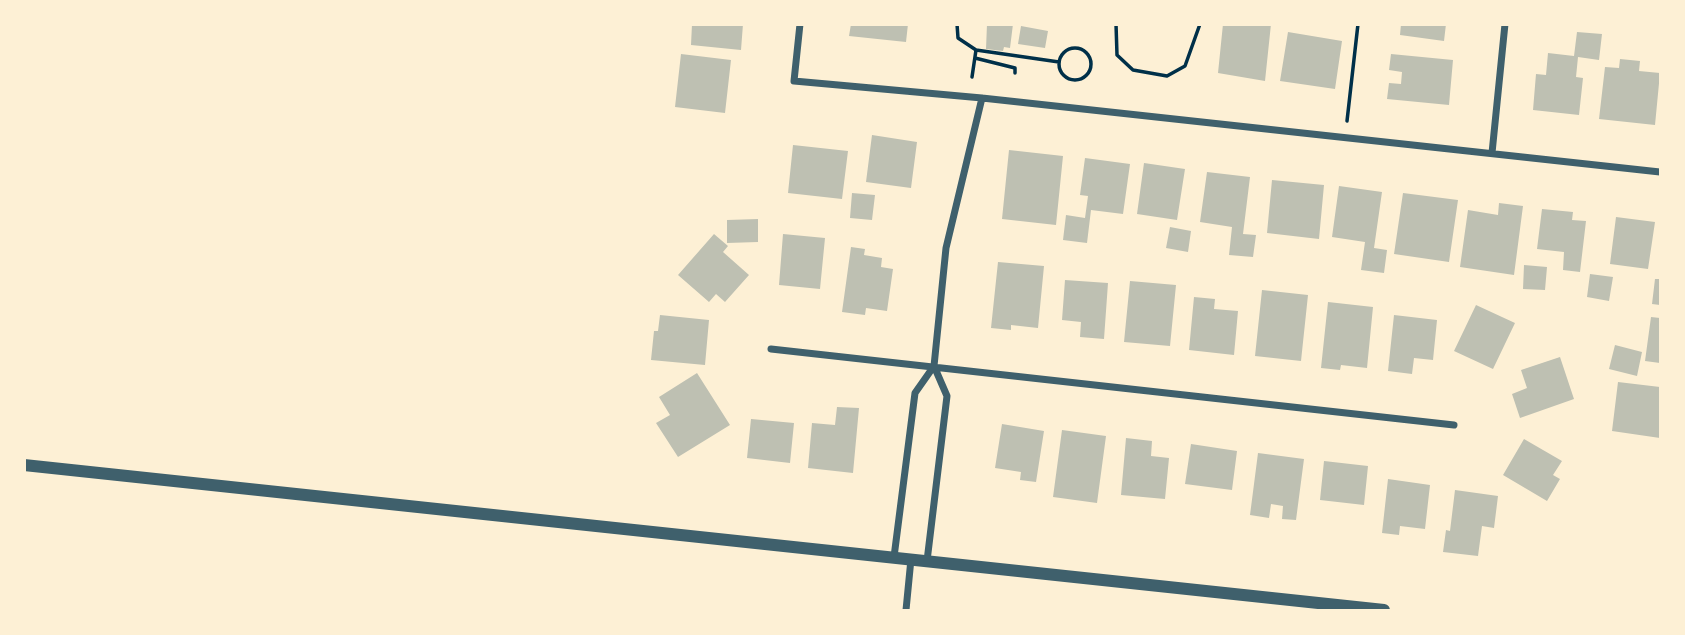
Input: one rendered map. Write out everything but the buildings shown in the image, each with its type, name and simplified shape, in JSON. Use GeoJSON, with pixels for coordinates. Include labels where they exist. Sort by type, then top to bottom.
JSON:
{"type":"FeatureCollection","features":[{"type":"Feature","properties":{"kind":"street"},"geometry":{"type":"LineString","coordinates":[[800,24],[794,81],[982,98],[1661,172]]}},
{"type":"Feature","properties":{"kind":"street"},"geometry":{"type":"LineString","coordinates":[[1492,153],[1506,24]]}},
{"type":"Feature","properties":{"kind":"street"},"geometry":{"type":"LineString","coordinates":[[927,561],[947,396],[934,366],[946,248],[982,98]]}},
{"type":"Feature","properties":{"kind":"street"},"geometry":{"type":"LineString","coordinates":[[771,349],[1454,425]]}},
{"type":"Feature","properties":{"kind":"street"},"geometry":{"type":"LineString","coordinates":[[894,557],[915,393],[934,366]]}},
{"type":"Feature","properties":{"kind":"street"},"geometry":{"type":"LineString","coordinates":[[24,465],[1384,611]]}},
{"type":"Feature","properties":{"kind":"street"},"geometry":{"type":"LineString","coordinates":[[906,611],[911,559]]}},
{"type":"Feature","properties":{"kind":"path"},"geometry":{"type":"LineString","coordinates":[[957,24],[958,38],[976,50],[1059,62]]}},
{"type":"Feature","properties":{"kind":"path"},"geometry":{"type":"LineString","coordinates":[[1116,24],[1116,55],[1133,70],[1167,76],[1185,66],[1200,24]]}},
{"type":"Feature","properties":{"kind":"path"},"geometry":{"type":"LineString","coordinates":[[1347,121],[1358,24]]}},
{"type":"Feature","properties":{"kind":"path"},"geometry":{"type":"LineString","coordinates":[[1078,47],[1087,53],[1091,68],[1085,77],[1070,79],[1061,73],[1059,62],[1067,49],[1078,47]]}},
{"type":"Feature","properties":{"kind":"path"},"geometry":{"type":"LineString","coordinates":[[972,77],[976,50]]}},
{"type":"Feature","properties":{"kind":"path"},"geometry":{"type":"LineString","coordinates":[[975,57],[1015,68],[1015,73]]}}]}
